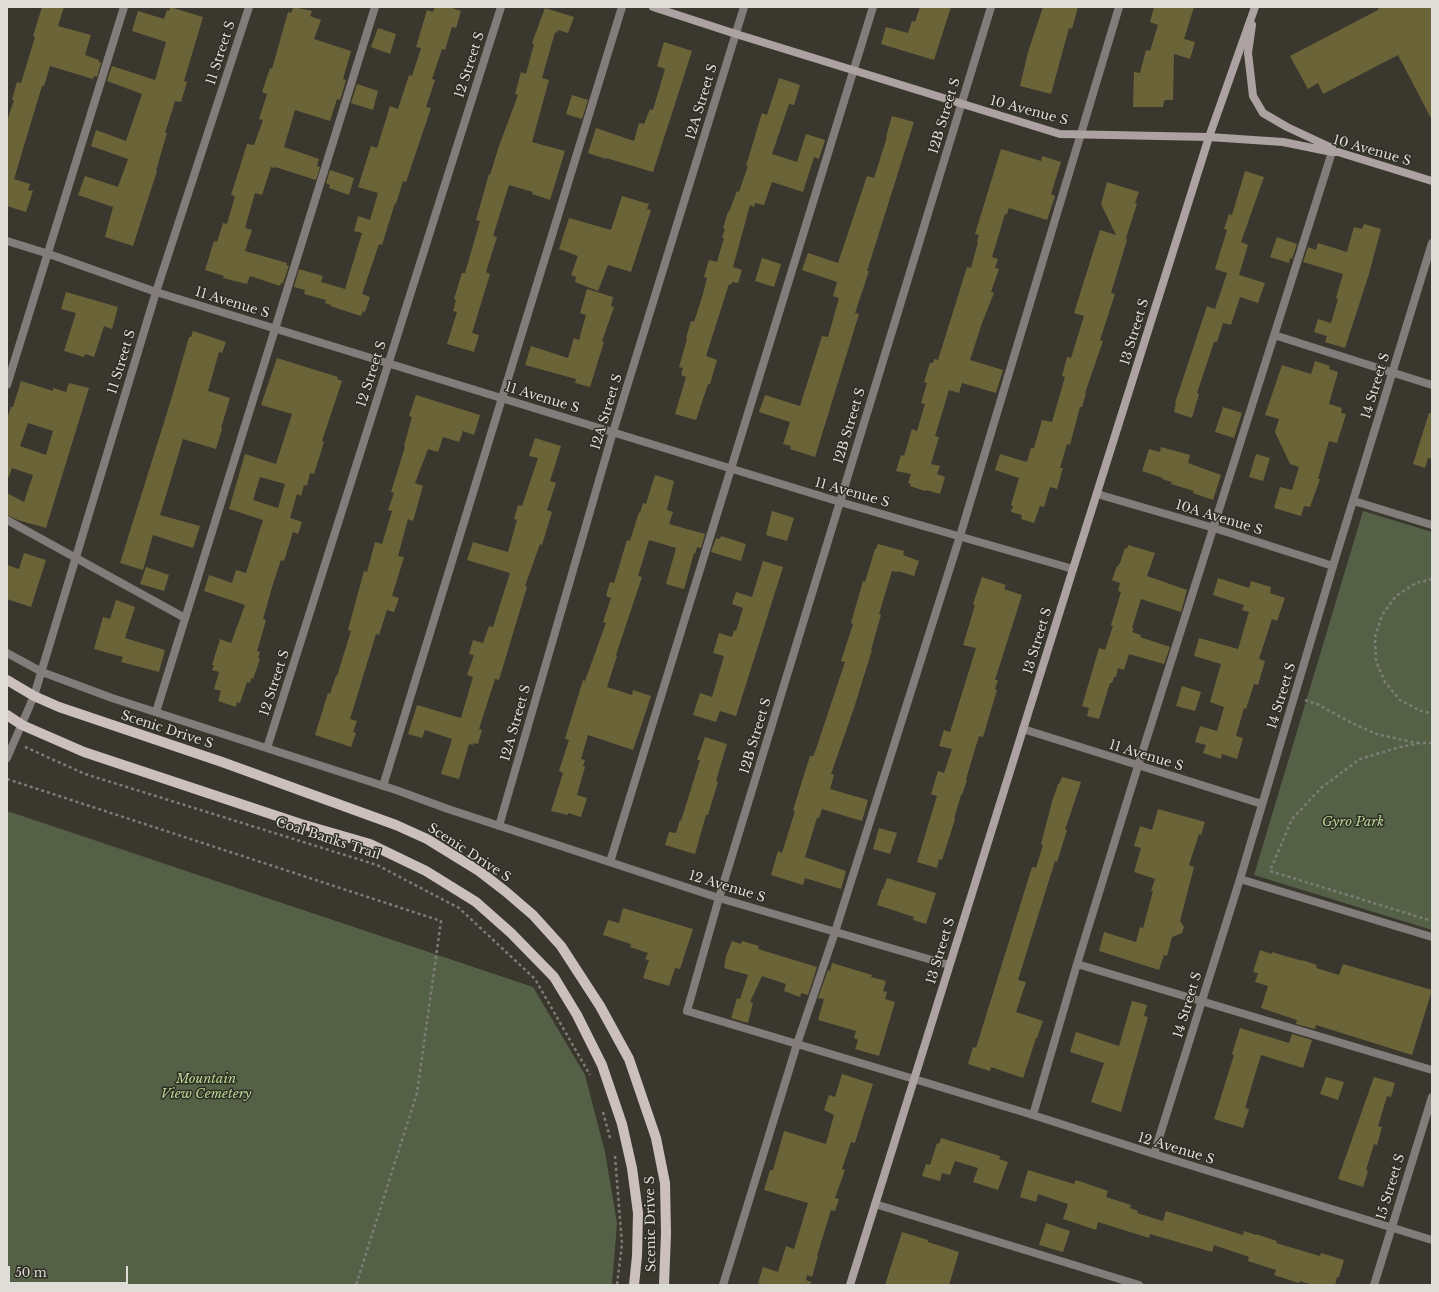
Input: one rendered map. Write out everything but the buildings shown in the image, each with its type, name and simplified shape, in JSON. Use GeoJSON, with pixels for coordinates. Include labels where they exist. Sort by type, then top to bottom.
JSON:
{"type":"FeatureCollection","features":[{"type":"Feature","properties":{"kind":"main road","name":"Scenic Drive S"},"geometry":{"type":"LineString","coordinates":[[7,680],[34,696],[59,707],[222,762],[396,825],[427,840],[479,871],[534,916],[561,946],[600,1006],[629,1058],[656,1138],[665,1184],[666,1233],[664,1285]]}},
{"type":"Feature","properties":{"kind":"main road","name":"Scenic Drive S"},"geometry":{"type":"LineString","coordinates":[[7,715],[22,725],[84,752],[301,824],[370,844],[426,871],[476,902],[511,933],[554,977],[577,1015],[602,1065],[622,1124],[633,1175],[638,1213],[637,1256],[634,1285]]}},
{"type":"Feature","properties":{"kind":"street"},"geometry":{"type":"LineString","coordinates":[[7,385],[49,254],[124,7]]}},
{"type":"Feature","properties":{"kind":"street","name":"11 Street S"},"geometry":{"type":"LineString","coordinates":[[7,758],[34,696],[42,672],[156,292],[249,7]]}},
{"type":"Feature","properties":{"kind":"street"},"geometry":{"type":"LineString","coordinates":[[156,712],[375,7]]}},
{"type":"Feature","properties":{"kind":"street","name":"12 Street S"},"geometry":{"type":"LineString","coordinates":[[267,748],[501,7]]}},
{"type":"Feature","properties":{"kind":"street"},"geometry":{"type":"LineString","coordinates":[[383,786],[622,7]]}},
{"type":"Feature","properties":{"kind":"street","name":"10 Avenue S"},"geometry":{"type":"LineString","coordinates":[[653,7],[1060,134],[1209,137],[1283,142],[1335,152],[1432,181]]}},
{"type":"Feature","properties":{"kind":"street","name":"12A Street S"},"geometry":{"type":"LineString","coordinates":[[499,826],[613,432],[744,7]]}},
{"type":"Feature","properties":{"kind":"street"},"geometry":{"type":"LineString","coordinates":[[610,862],[873,7]]}},
{"type":"Feature","properties":{"kind":"street","name":"12B Street S"},"geometry":{"type":"LineString","coordinates":[[798,1044],[687,1011],[718,898],[991,7]]}},
{"type":"Feature","properties":{"kind":"street"},"geometry":{"type":"LineString","coordinates":[[723,1285],[960,536],[1082,135],[1119,7]]}},
{"type":"Feature","properties":{"kind":"street"},"geometry":{"type":"LineString","coordinates":[[1033,1115],[1077,964],[1138,766],[1274,335],[1335,152],[1264,113],[1253,96],[1248,53],[1255,8]]}},
{"type":"Feature","properties":{"kind":"street","name":"13 Street S"},"geometry":{"type":"LineString","coordinates":[[850,1285],[1209,137],[1255,8]]}},
{"type":"Feature","properties":{"kind":"street","name":"11 Avenue S"},"geometry":{"type":"LineString","coordinates":[[7,241],[49,254],[156,292],[276,329],[840,502],[1073,569]]}},
{"type":"Feature","properties":{"kind":"street","name":"14 Street S"},"geometry":{"type":"LineString","coordinates":[[1154,1154],[1240,879],[1333,566],[1432,243]]}},
{"type":"Feature","properties":{"kind":"street"},"geometry":{"type":"LineString","coordinates":[[1274,335],[1393,374],[1432,385]]}},
{"type":"Feature","properties":{"kind":"street","name":"10A Avenue S"},"geometry":{"type":"LineString","coordinates":[[1097,494],[1214,528],[1333,566]]}},
{"type":"Feature","properties":{"kind":"street"},"geometry":{"type":"LineString","coordinates":[[1354,501],[1432,524]]}},
{"type":"Feature","properties":{"kind":"street"},"geometry":{"type":"LineString","coordinates":[[7,520],[186,618]]}},
{"type":"Feature","properties":{"kind":"street","name":"Scenic Drive S"},"geometry":{"type":"LineString","coordinates":[[7,652],[42,672],[112,698],[383,786],[499,826]]}},
{"type":"Feature","properties":{"kind":"street","name":"11 Avenue S"},"geometry":{"type":"LineString","coordinates":[[1023,729],[1262,804]]}},
{"type":"Feature","properties":{"kind":"street","name":"12 Avenue S"},"geometry":{"type":"LineString","coordinates":[[499,826],[718,898],[949,965]]}},
{"type":"Feature","properties":{"kind":"street"},"geometry":{"type":"LineString","coordinates":[[1240,879],[1432,937]]}},
{"type":"Feature","properties":{"kind":"street"},"geometry":{"type":"LineString","coordinates":[[1077,964],[1432,1070]]}},
{"type":"Feature","properties":{"kind":"street","name":"12 Avenue S"},"geometry":{"type":"LineString","coordinates":[[798,1044],[1033,1115],[1432,1240]]}},
{"type":"Feature","properties":{"kind":"street","name":"15 Street S"},"geometry":{"type":"LineString","coordinates":[[1374,1285],[1432,1096]]}},
{"type":"Feature","properties":{"kind":"street"},"geometry":{"type":"LineString","coordinates":[[875,1204],[1139,1285]]}},
{"type":"Feature","properties":{"kind":"path"},"geometry":{"type":"LineString","coordinates":[[1432,580],[1416,583],[1396,596],[1382,615],[1375,637],[1376,660],[1385,682],[1400,700],[1421,711],[1432,713]]}},
{"type":"Feature","properties":{"kind":"path"},"geometry":{"type":"LineString","coordinates":[[1294,696],[1319,705],[1376,734],[1420,743]]}},
{"type":"Feature","properties":{"kind":"path","name":"Coal Banks Trail"},"geometry":{"type":"LineString","coordinates":[[14,742],[85,774],[377,864],[459,908],[535,979],[592,1078]]}},
{"type":"Feature","properties":{"kind":"path"},"geometry":{"type":"LineString","coordinates":[[1432,743],[1420,743],[1400,747],[1360,759],[1322,788],[1292,819],[1270,871],[1432,921]]}},
{"type":"Feature","properties":{"kind":"path"},"geometry":{"type":"LineString","coordinates":[[7,779],[441,921],[417,1093],[356,1285]]}},
{"type":"Feature","properties":{"kind":"path"},"geometry":{"type":"LineString","coordinates":[[601,1107],[612,1142]]}},
{"type":"Feature","properties":{"kind":"path"},"geometry":{"type":"LineString","coordinates":[[614,1150],[622,1244],[617,1285]]}},
{"type":"Feature","properties":{"kind":"green space","name":"Gyro Park"},"geometry":{"type":"Polygon","coordinates":[[[1363,511],[1432,532],[1432,930],[1254,875],[1363,511]]]}},
{"type":"Feature","properties":{"kind":"green space","name":"Mountain View Cemetery"},"geometry":{"type":"Polygon","coordinates":[[[7,811],[533,987],[585,1075],[605,1152],[617,1223],[612,1285],[7,1285],[7,811]]]}}]}
